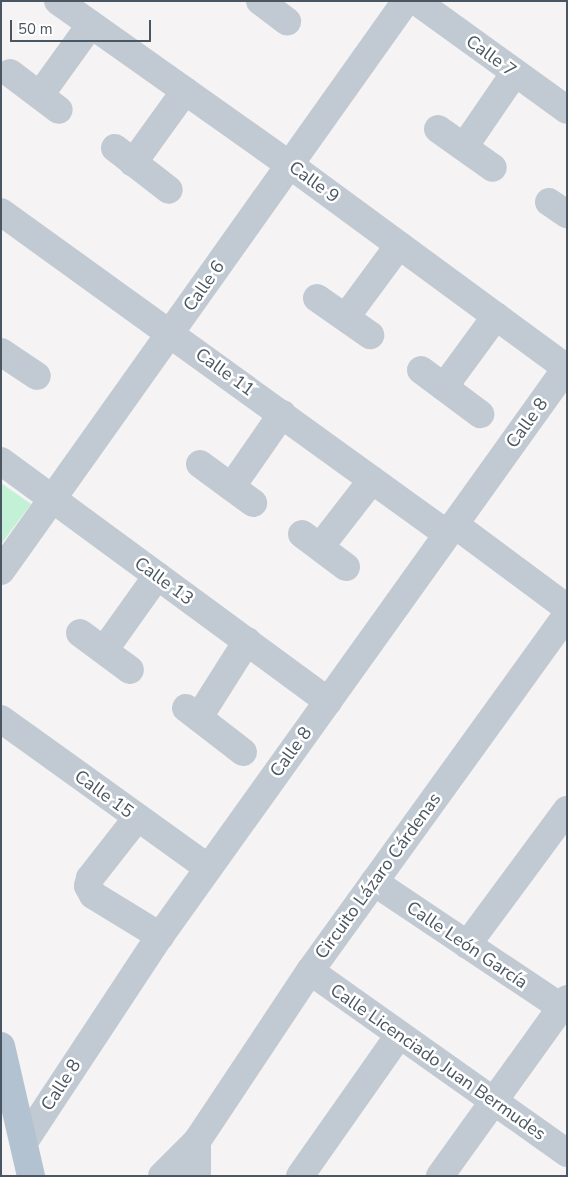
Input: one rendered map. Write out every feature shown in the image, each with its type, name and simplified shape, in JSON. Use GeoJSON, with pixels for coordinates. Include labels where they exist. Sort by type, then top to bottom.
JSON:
{"type":"FeatureCollection","features":[{"type":"Feature","properties":{"kind":"main road"},"geometry":{"type":"LineString","coordinates":[[1,1046],[31,1176]]}},
{"type":"Feature","properties":{"kind":"street","name":"Calle 9"},"geometry":{"type":"LineString","coordinates":[[58,1],[290,165],[566,368]]}},
{"type":"Feature","properties":{"kind":"street"},"geometry":{"type":"LineString","coordinates":[[260,1],[287,21]]}},
{"type":"Feature","properties":{"kind":"street","name":"Calle 6"},"geometry":{"type":"LineString","coordinates":[[1,571],[406,1]]}},
{"type":"Feature","properties":{"kind":"street","name":"Calle 7"},"geometry":{"type":"LineString","coordinates":[[416,1],[514,74],[567,110]]}},
{"type":"Feature","properties":{"kind":"street"},"geometry":{"type":"LineString","coordinates":[[10,73],[49,103],[91,24]]}},
{"type":"Feature","properties":{"kind":"street"},"geometry":{"type":"LineString","coordinates":[[464,147],[514,74]]}},
{"type":"Feature","properties":{"kind":"street"},"geometry":{"type":"LineString","coordinates":[[169,190],[124,156],[185,91]]}},
{"type":"Feature","properties":{"kind":"street"},"geometry":{"type":"LineString","coordinates":[[438,128],[493,168]]}},
{"type":"Feature","properties":{"kind":"street","name":"Calle 11"},"geometry":{"type":"LineString","coordinates":[[1,212],[372,480],[451,529],[567,608]]}},
{"type":"Feature","properties":{"kind":"street"},"geometry":{"type":"LineString","coordinates":[[346,318],[399,245]]}},
{"type":"Feature","properties":{"kind":"street"},"geometry":{"type":"LineString","coordinates":[[317,298],[370,335]]}},
{"type":"Feature","properties":{"kind":"street"},"geometry":{"type":"LineString","coordinates":[[444,386],[496,316]]}},
{"type":"Feature","properties":{"kind":"street"},"geometry":{"type":"LineString","coordinates":[[1,352],[37,376]]}},
{"type":"Feature","properties":{"kind":"street","name":"Calle 8"},"geometry":{"type":"LineString","coordinates":[[24,1142],[160,936],[566,368]]}},
{"type":"Feature","properties":{"kind":"street"},"geometry":{"type":"LineString","coordinates":[[421,370],[480,414]]}},
{"type":"Feature","properties":{"kind":"street"},"geometry":{"type":"LineString","coordinates":[[232,486],[282,414]]}},
{"type":"Feature","properties":{"kind":"street","name":"Calle 13"},"geometry":{"type":"LineString","coordinates":[[1,461],[328,700]]}},
{"type":"Feature","properties":{"kind":"street"},"geometry":{"type":"LineString","coordinates":[[200,464],[253,503]]}},
{"type":"Feature","properties":{"kind":"street"},"geometry":{"type":"LineString","coordinates":[[346,567],[311,540],[372,480]]}},
{"type":"Feature","properties":{"kind":"street"},"geometry":{"type":"LineString","coordinates":[[104,649],[157,576]]}},
{"type":"Feature","properties":{"kind":"street","name":"Circuito Lázaro Cárdenas"},"geometry":{"type":"LineString","coordinates":[[162,1176],[197,1141],[310,971],[567,615]]}},
{"type":"Feature","properties":{"kind":"street"},"geometry":{"type":"LineString","coordinates":[[80,632],[130,670]]}},
{"type":"Feature","properties":{"kind":"street"},"geometry":{"type":"LineString","coordinates":[[243,752],[193,712],[247,641]]}},
{"type":"Feature","properties":{"kind":"street","name":"Calle 15"},"geometry":{"type":"LineString","coordinates":[[1,719],[208,868]]}},
{"type":"Feature","properties":{"kind":"street"},"geometry":{"type":"LineString","coordinates":[[467,945],[567,810]]}},
{"type":"Feature","properties":{"kind":"street"},"geometry":{"type":"LineString","coordinates":[[137,818],[90,878],[88,886],[94,895],[160,936]]}},
{"type":"Feature","properties":{"kind":"street","name":"Calle León García"},"geometry":{"type":"LineString","coordinates":[[374,882],[467,945],[564,1003]]}},
{"type":"Feature","properties":{"kind":"street","name":"Calle Licenciado Juan Bermudes"},"geometry":{"type":"LineString","coordinates":[[310,971],[567,1153]]}},
{"type":"Feature","properties":{"kind":"street"},"geometry":{"type":"LineString","coordinates":[[440,1176],[564,1003]]}},
{"type":"Feature","properties":{"kind":"street"},"geometry":{"type":"LineString","coordinates":[[300,1176],[400,1035]]}},
{"type":"Feature","properties":{"kind":"street"},"geometry":{"type":"LineString","coordinates":[[197,1141],[197,1176]]}},
{"type":"Feature","properties":{"kind":"green space"},"geometry":{"type":"Polygon","coordinates":[[[1,483],[31,504],[1,544],[1,483]]]}}]}
